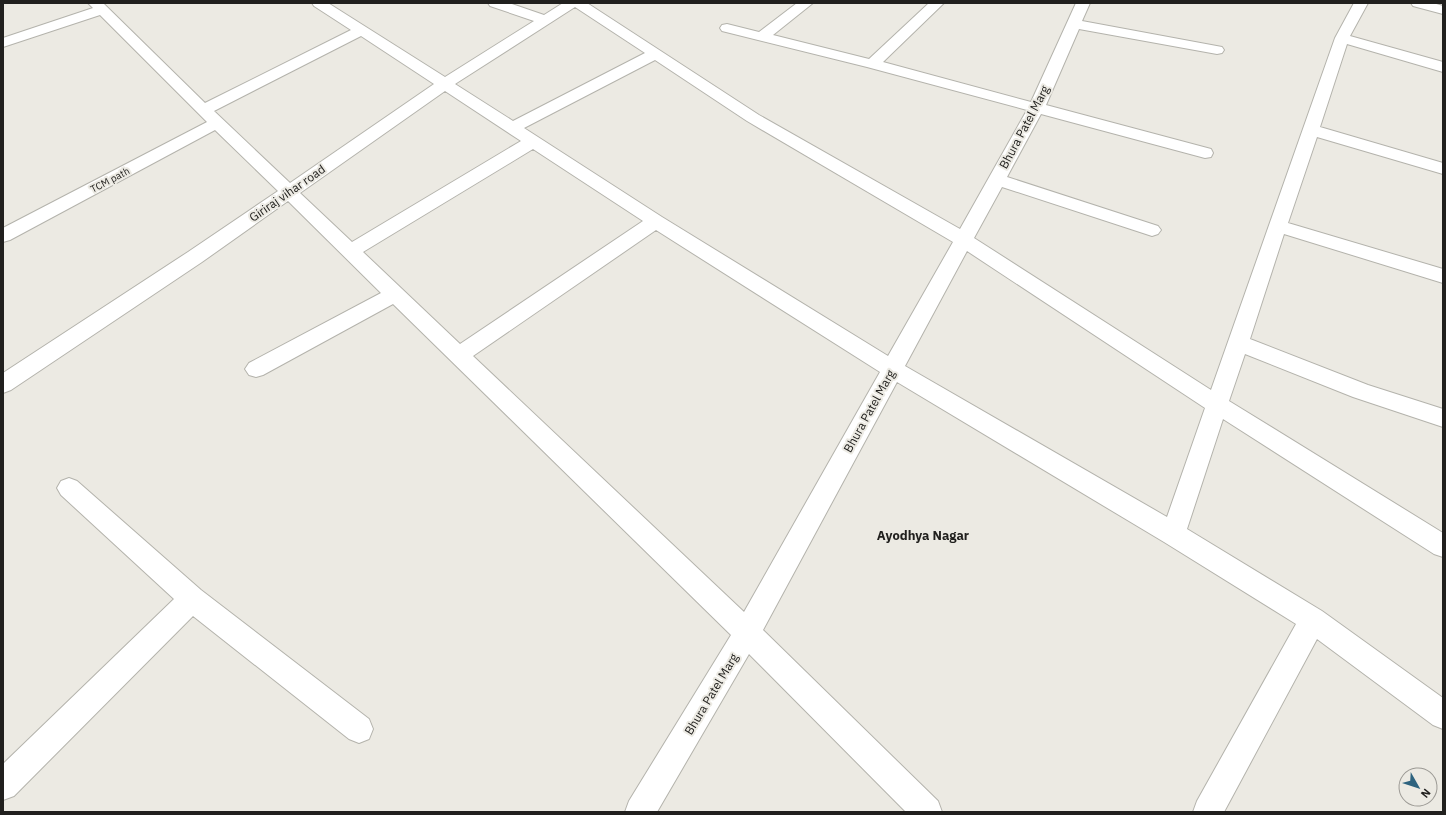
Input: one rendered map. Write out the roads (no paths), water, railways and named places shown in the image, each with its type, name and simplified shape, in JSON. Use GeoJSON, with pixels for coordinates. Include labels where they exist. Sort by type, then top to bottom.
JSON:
{"type":"FeatureCollection","features":[{"type":"Feature","properties":{"kind":"street"},"geometry":{"type":"LineString","coordinates":[[319,3],[656,221],[892,369],[1173,534],[1313,620],[1443,715]]}},
{"type":"Feature","properties":{"kind":"street"},"geometry":{"type":"LineString","coordinates":[[494,3],[546,20]]}},
{"type":"Feature","properties":{"kind":"street","name":"Giriraj vihar road"},"geometry":{"type":"LineString","coordinates":[[3,384],[196,257],[444,84],[572,3]]}},
{"type":"Feature","properties":{"kind":"street"},"geometry":{"type":"LineString","coordinates":[[578,3],[753,118],[964,240],[1218,405],[1443,546]]}},
{"type":"Feature","properties":{"kind":"street"},"geometry":{"type":"LineString","coordinates":[[761,37],[806,3]]}},
{"type":"Feature","properties":{"kind":"street"},"geometry":{"type":"LineString","coordinates":[[872,64],[937,3]]}},
{"type":"Feature","properties":{"kind":"street","name":"Bhura Patel Marg"},"geometry":{"type":"LineString","coordinates":[[640,812],[747,633],[1037,107],[1083,3]]}},
{"type":"Feature","properties":{"kind":"street"},"geometry":{"type":"LineString","coordinates":[[1173,534],[1342,38],[1361,3]]}},
{"type":"Feature","properties":{"kind":"street"},"geometry":{"type":"LineString","coordinates":[[1418,3],[1443,10]]}},
{"type":"Feature","properties":{"kind":"street"},"geometry":{"type":"LineString","coordinates":[[3,43],[99,6],[350,252],[747,633],[927,812]]}},
{"type":"Feature","properties":{"kind":"street"},"geometry":{"type":"LineString","coordinates":[[1074,24],[1216,50]]}},
{"type":"Feature","properties":{"kind":"street"},"geometry":{"type":"LineString","coordinates":[[727,28],[1037,107],[1206,153]]}},
{"type":"Feature","properties":{"kind":"street","name":"TCM path"},"geometry":{"type":"LineString","coordinates":[[3,236],[362,30]]}},
{"type":"Feature","properties":{"kind":"street"},"geometry":{"type":"LineString","coordinates":[[1342,38],[1443,67]]}},
{"type":"Feature","properties":{"kind":"street"},"geometry":{"type":"LineString","coordinates":[[513,128],[655,54]]}},
{"type":"Feature","properties":{"kind":"street"},"geometry":{"type":"LineString","coordinates":[[1310,130],[1443,169]]}},
{"type":"Feature","properties":{"kind":"street"},"geometry":{"type":"LineString","coordinates":[[350,252],[534,141]]}},
{"type":"Feature","properties":{"kind":"street"},"geometry":{"type":"LineString","coordinates":[[997,179],[1152,230]]}},
{"type":"Feature","properties":{"kind":"street"},"geometry":{"type":"LineString","coordinates":[[458,356],[656,221]]}},
{"type":"Feature","properties":{"kind":"street"},"geometry":{"type":"LineString","coordinates":[[1278,226],[1443,276]]}},
{"type":"Feature","properties":{"kind":"street"},"geometry":{"type":"LineString","coordinates":[[256,369],[395,294]]}},
{"type":"Feature","properties":{"kind":"street"},"geometry":{"type":"LineString","coordinates":[[1238,343],[1361,391],[1443,418]]}},
{"type":"Feature","properties":{"kind":"street"},"geometry":{"type":"LineString","coordinates":[[69,488],[192,599],[359,728]]}},
{"type":"Feature","properties":{"kind":"street"},"geometry":{"type":"LineString","coordinates":[[3,785],[192,599]]}},
{"type":"Feature","properties":{"kind":"street"},"geometry":{"type":"LineString","coordinates":[[1208,812],[1313,620]]}},
{"type":"Feature","properties":{"kind":"district","name":"Ayodhya Nagar"},"geometry":{"type":"Point","coordinates":[923,535]}}]}
